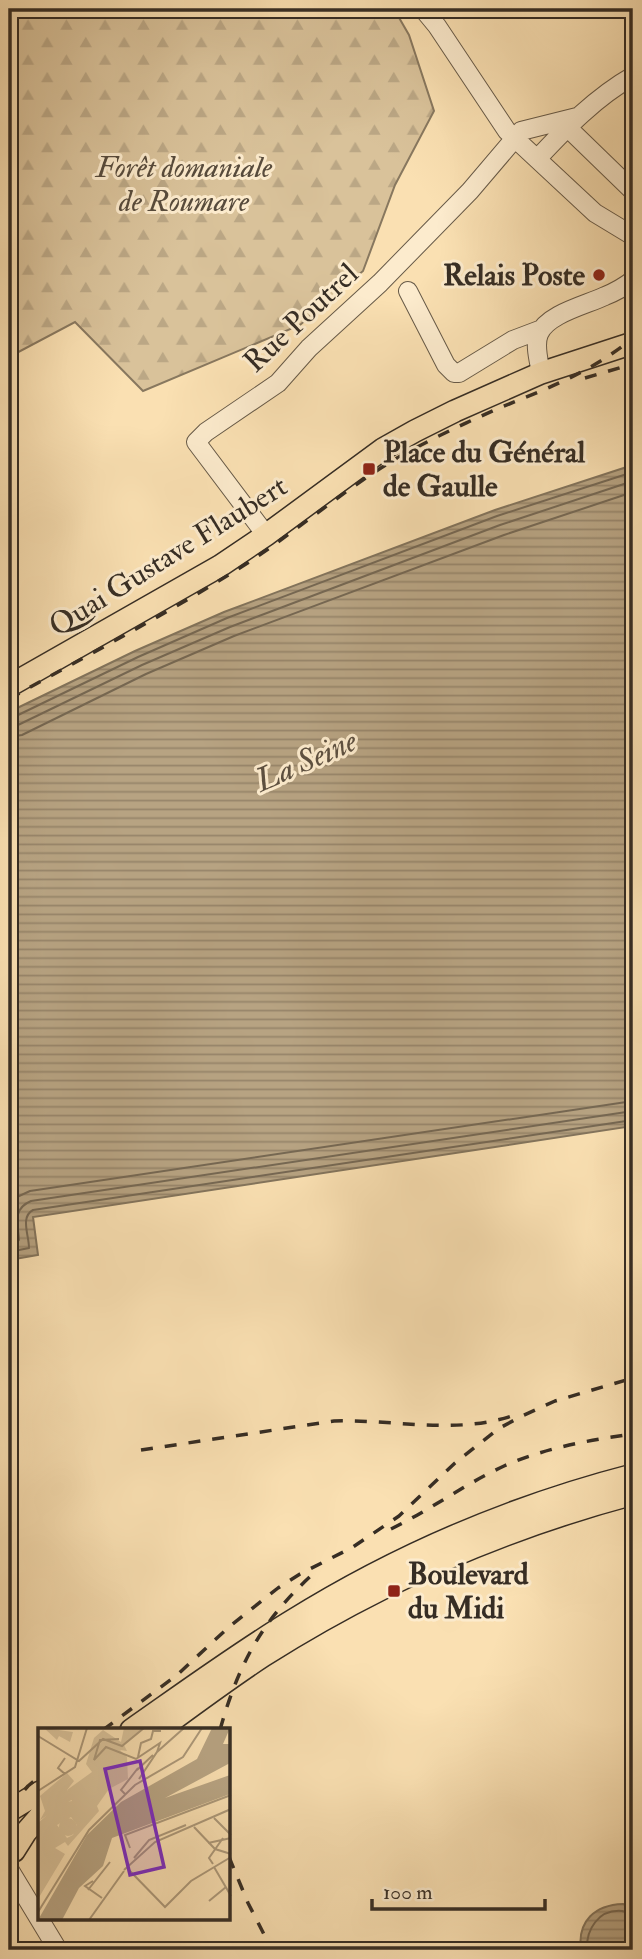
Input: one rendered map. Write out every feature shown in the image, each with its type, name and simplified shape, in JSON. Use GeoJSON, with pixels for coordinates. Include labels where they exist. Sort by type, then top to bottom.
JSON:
{"type":"FeatureCollection","features":[{"type":"Feature","properties":{"kind":"main road","name":"Quai Gustave Flaubert"},"geometry":{"type":"LineString","coordinates":[[9,686],[220,566],[266,536],[383,449],[454,411],[541,373],[633,343]]}},
{"type":"Feature","properties":{"kind":"main road"},"geometry":{"type":"LineString","coordinates":[[134,1728],[300,1615],[400,1562],[514,1511],[633,1475]]}},
{"type":"Feature","properties":{"kind":"main road"},"geometry":{"type":"LineString","coordinates":[[162,1728],[264,1656],[358,1602],[439,1561],[545,1516],[570,1502],[633,1483]]}},
{"type":"Feature","properties":{"kind":"main road"},"geometry":{"type":"LineString","coordinates":[[514,1511],[545,1516],[633,1494]]}},
{"type":"Feature","properties":{"kind":"main road"},"geometry":{"type":"LineString","coordinates":[[9,1811],[38,1793]]}},
{"type":"Feature","properties":{"kind":"main road"},"geometry":{"type":"LineString","coordinates":[[10,1862],[26,1832],[38,1818]]}},
{"type":"Feature","properties":{"kind":"main road"},"geometry":{"type":"LineString","coordinates":[[9,1828],[12,1834],[10,1862]]}},
{"type":"Feature","properties":{"kind":"street"},"geometry":{"type":"LineString","coordinates":[[423,9],[507,131],[595,213],[633,236]]}},
{"type":"Feature","properties":{"kind":"street"},"geometry":{"type":"LineString","coordinates":[[537,159],[572,122],[633,76]]}},
{"type":"Feature","properties":{"kind":"street"},"geometry":{"type":"LineString","coordinates":[[514,138],[521,131],[572,122]]}},
{"type":"Feature","properties":{"kind":"street"},"geometry":{"type":"LineString","coordinates":[[572,122],[633,191]]}},
{"type":"Feature","properties":{"kind":"street","name":"Rue Poutrel"},"geometry":{"type":"LineString","coordinates":[[266,536],[196,442],[206,432],[278,383],[309,348],[380,283],[470,191],[514,138]]}},
{"type":"Feature","properties":{"kind":"street"},"geometry":{"type":"LineString","coordinates":[[541,373],[537,345],[542,329],[564,312],[603,297],[633,280]]}},
{"type":"Feature","properties":{"kind":"street"},"geometry":{"type":"LineString","coordinates":[[408,291],[446,365],[454,373],[475,365],[513,340],[542,329]]}},
{"type":"Feature","properties":{"kind":"street"},"geometry":{"type":"LineString","coordinates":[[10,1862],[38,1913]]}},
{"type":"Feature","properties":{"kind":"street"},"geometry":{"type":"LineString","coordinates":[[42,1920],[58,1950]]}},
{"type":"Feature","properties":{"kind":"green space","name":"Forêt domaniale de Roumare"},"geometry":{"type":"Polygon","coordinates":[[[9,9],[394,9],[409,35],[434,111],[395,185],[363,271],[300,325],[143,391],[75,322],[9,357],[9,9]]]}},
{"type":"Feature","properties":{"kind":"water","name":"La Seine"},"geometry":{"type":"Polygon","coordinates":[[[633,465],[633,1126],[33,1217],[38,1255],[9,1260],[9,712],[135,651],[224,612],[495,510],[633,465]]]}},
{"type":"Feature","properties":{"kind":"water"},"geometry":{"type":"Polygon","coordinates":[[[623,1904],[633,1908],[633,1950],[581,1950],[582,1931],[590,1917],[596,1911],[623,1904]]]}},
{"type":"Feature","properties":{"kind":"railway"},"geometry":{"type":"LineString","coordinates":[[9,699],[249,562],[397,458],[472,420],[568,379],[601,361],[633,338]]}},
{"type":"Feature","properties":{"kind":"railway"},"geometry":{"type":"LineString","coordinates":[[585,378],[633,364]]}},
{"type":"Feature","properties":{"kind":"railway"},"geometry":{"type":"LineString","coordinates":[[106,1728],[177,1675],[230,1626],[278,1588],[353,1547],[399,1516],[455,1463],[498,1429],[555,1401],[633,1378]]}},
{"type":"Feature","properties":{"kind":"railway"},"geometry":{"type":"LineString","coordinates":[[141,1450],[334,1421],[468,1425],[512,1416]]}},
{"type":"Feature","properties":{"kind":"railway"},"geometry":{"type":"LineString","coordinates":[[391,1529],[504,1466],[567,1446],[633,1434]]}},
{"type":"Feature","properties":{"kind":"railway"},"geometry":{"type":"LineString","coordinates":[[221,1728],[235,1685],[254,1645],[279,1609],[313,1574]]}},
{"type":"Feature","properties":{"kind":"railway"},"geometry":{"type":"LineString","coordinates":[[9,1808],[38,1778]]}},
{"type":"Feature","properties":{"kind":"railway"},"geometry":{"type":"LineString","coordinates":[[231,1862],[272,1950]]}},
{"type":"Feature","properties":{"kind":"place","name":"Relais Poste"},"geometry":{"type":"Point","coordinates":[599,275]}},
{"type":"Feature","properties":{"kind":"place","name":"Place du Général de Gaulle"},"geometry":{"type":"Point","coordinates":[369,469]}},
{"type":"Feature","properties":{"kind":"place","name":"Boulevard du Midi"},"geometry":{"type":"Point","coordinates":[394,1591]}}]}
